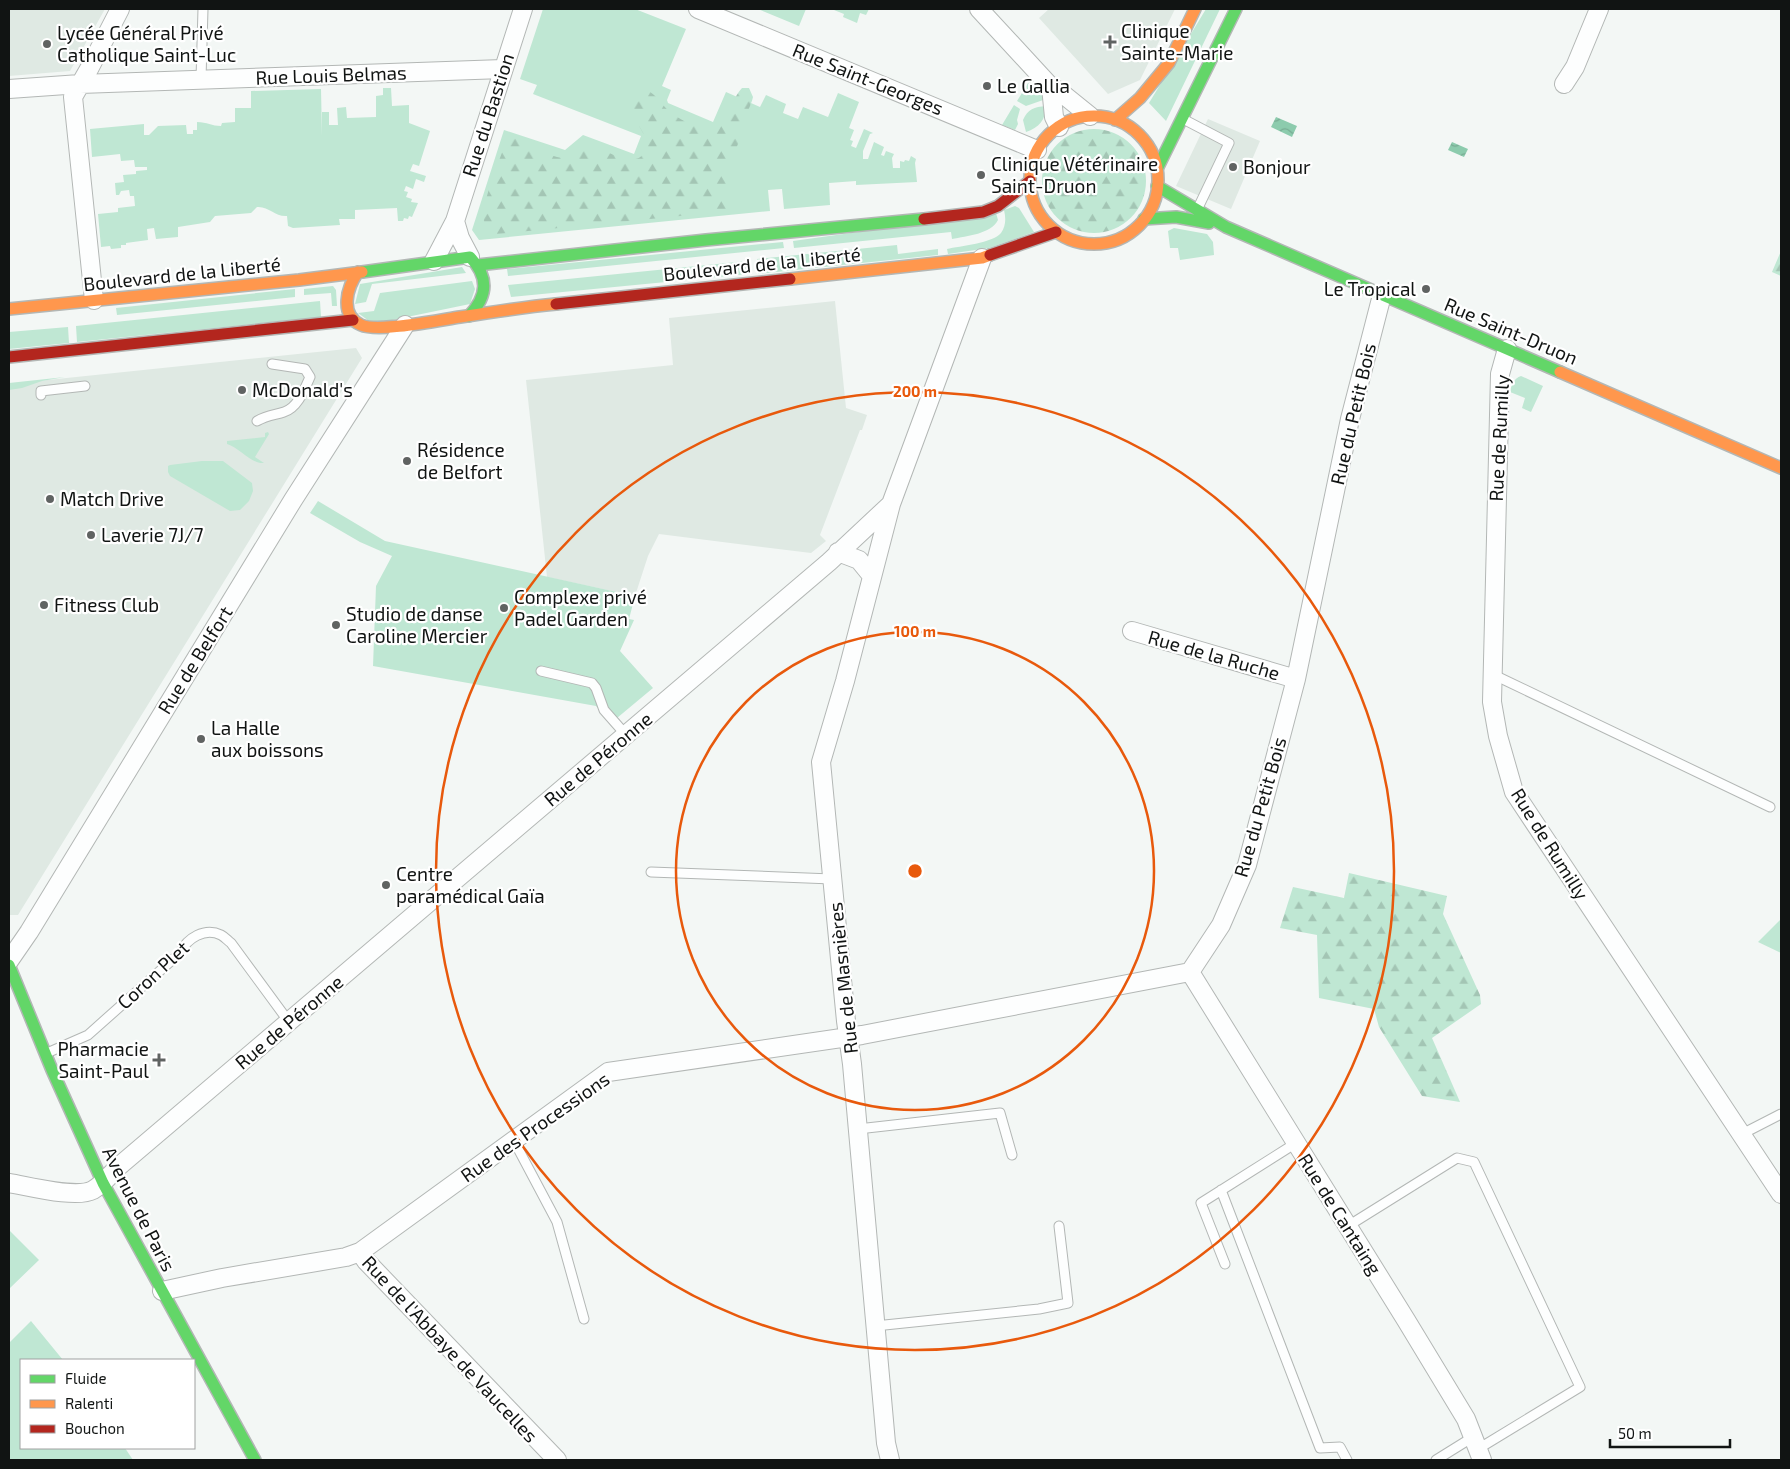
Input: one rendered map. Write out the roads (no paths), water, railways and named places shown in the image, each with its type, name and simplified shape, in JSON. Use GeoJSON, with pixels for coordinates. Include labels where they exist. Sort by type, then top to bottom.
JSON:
{"type":"FeatureCollection","features":[{"type":"Feature","properties":{"kind":"main road"},"geometry":{"type":"LineString","coordinates":[[1114,120],[1140,98],[1169,63],[1195,9]]}},
{"type":"Feature","properties":{"kind":"main road"},"geometry":{"type":"LineString","coordinates":[[1156,169],[1175,135],[1236,9]]}},
{"type":"Feature","properties":{"kind":"main road"},"geometry":{"type":"LineString","coordinates":[[1090,116],[1114,120],[1130,128],[1140,136],[1151,153],[1156,169],[1157,186],[1154,202],[1144,219],[1131,232],[1123,237],[1094,244],[1074,241],[1056,232],[1045,222],[1037,210],[1032,197],[1030,182],[1032,165],[1037,150],[1047,137],[1059,127],[1074,120],[1090,116]]}},
{"type":"Feature","properties":{"kind":"main road","name":"Boulevard de la Liberté"},"geometry":{"type":"LineString","coordinates":[[9,309],[299,280],[434,261],[474,261],[962,215],[982,212],[998,206],[1030,182]]}},
{"type":"Feature","properties":{"kind":"main road","name":"Rue Saint-Druon"},"geometry":{"type":"LineString","coordinates":[[1157,186],[1226,227],[1781,468]]}},
{"type":"Feature","properties":{"kind":"main road","name":"Rue Saint-Druon"},"geometry":{"type":"LineString","coordinates":[[1144,219],[1176,217],[1226,227]]}},
{"type":"Feature","properties":{"kind":"main road","name":"Boulevard de la Liberté"},"geometry":{"type":"LineString","coordinates":[[353,320],[362,326],[373,328],[405,325],[524,307],[982,258],[1056,232]]}},
{"type":"Feature","properties":{"kind":"main road"},"geometry":{"type":"LineString","coordinates":[[469,316],[480,305],[484,291],[483,277],[474,261]]}},
{"type":"Feature","properties":{"kind":"main road"},"geometry":{"type":"LineString","coordinates":[[9,357],[353,320],[348,309],[347,296],[350,283],[358,272]]}},
{"type":"Feature","properties":{"kind":"main road","name":"Avenue de Paris"},"geometry":{"type":"LineString","coordinates":[[9,963],[45,1054],[103,1183],[255,1460]]}},
{"type":"Feature","properties":{"kind":"street"},"geometry":{"type":"LineString","coordinates":[[94,300],[73,97],[120,9]]}},
{"type":"Feature","properties":{"kind":"street","name":"Rue du Bastion"},"geometry":{"type":"LineString","coordinates":[[434,261],[454,221],[523,9]]}},
{"type":"Feature","properties":{"kind":"street","name":"Rue Saint-Georges"},"geometry":{"type":"LineString","coordinates":[[698,9],[1037,150]]}},
{"type":"Feature","properties":{"kind":"street"},"geometry":{"type":"LineString","coordinates":[[979,9],[1051,87],[1059,91],[1090,116]]}},
{"type":"Feature","properties":{"kind":"street"},"geometry":{"type":"LineString","coordinates":[[1564,84],[1575,67],[1599,9]]}},
{"type":"Feature","properties":{"kind":"street","name":"Rue Louis Belmas"},"geometry":{"type":"LineString","coordinates":[[9,90],[80,84],[503,69]]}},
{"type":"Feature","properties":{"kind":"street"},"geometry":{"type":"LineString","coordinates":[[1051,87],[1054,117],[1059,127]]}},
{"type":"Feature","properties":{"kind":"street"},"geometry":{"type":"LineString","coordinates":[[454,221],[460,238],[474,261]]}},
{"type":"Feature","properties":{"kind":"street","name":"Rue de Péronne"},"geometry":{"type":"LineString","coordinates":[[103,1183],[118,1167],[626,735],[838,552],[890,504],[982,258]]}},
{"type":"Feature","properties":{"kind":"street","name":"Rue du Petit Bois"},"geometry":{"type":"LineString","coordinates":[[1190,972],[1221,925],[1247,865],[1296,679],[1350,419],[1382,294]]}},
{"type":"Feature","properties":{"kind":"street","name":"Rue de Belfort"},"geometry":{"type":"LineString","coordinates":[[9,963],[293,500],[405,325]]}},
{"type":"Feature","properties":{"kind":"street"},"geometry":{"type":"LineString","coordinates":[[373,328],[384,360]]}},
{"type":"Feature","properties":{"kind":"street","name":"Rue de Rumilly"},"geometry":{"type":"LineString","coordinates":[[1507,349],[1500,374],[1492,702],[1498,736],[1514,792],[1781,1194]]}},
{"type":"Feature","properties":{"kind":"street","name":"Rue de Masnières"},"geometry":{"type":"LineString","coordinates":[[888,1460],[858,1129],[821,762],[890,504]]}},
{"type":"Feature","properties":{"kind":"street"},"geometry":{"type":"LineString","coordinates":[[838,552],[859,560],[872,576]]}},
{"type":"Feature","properties":{"kind":"street","name":"Rue de la Ruche"},"geometry":{"type":"LineString","coordinates":[[1132,631],[1296,679]]}},
{"type":"Feature","properties":{"kind":"street"},"geometry":{"type":"LineString","coordinates":[[849,1037],[1190,972]]}},
{"type":"Feature","properties":{"kind":"street","name":"Rue de Cantaing"},"geometry":{"type":"LineString","coordinates":[[1190,972],[1466,1419],[1478,1449]]}},
{"type":"Feature","properties":{"kind":"street","name":"Rue des Processions"},"geometry":{"type":"LineString","coordinates":[[360,1252],[608,1072],[849,1037]]}},
{"type":"Feature","properties":{"kind":"street"},"geometry":{"type":"LineString","coordinates":[[9,1183],[76,1193],[92,1191],[103,1183]]}},
{"type":"Feature","properties":{"kind":"street","name":"Rue de l'Abbaye de Vaucelles"},"geometry":{"type":"LineString","coordinates":[[162,1291],[213,1279],[346,1257],[360,1252],[366,1261],[418,1316],[557,1460]]}},
{"type":"Feature","properties":{"kind":"lane"},"geometry":{"type":"LineString","coordinates":[[201,79],[203,9]]}},
{"type":"Feature","properties":{"kind":"lane"},"geometry":{"type":"LineString","coordinates":[[1182,119],[1229,143],[1197,210]]}},
{"type":"Feature","properties":{"kind":"lane"},"geometry":{"type":"LineString","coordinates":[[257,421],[269,415],[291,409],[310,376],[305,369],[272,364]]}},
{"type":"Feature","properties":{"kind":"lane"},"geometry":{"type":"LineString","coordinates":[[41,396],[41,391],[85,386]]}},
{"type":"Feature","properties":{"kind":"lane"},"geometry":{"type":"LineString","coordinates":[[542,671],[592,683],[596,688],[604,710],[626,735]]}},
{"type":"Feature","properties":{"kind":"lane"},"geometry":{"type":"LineString","coordinates":[[1492,674],[1770,807]]}},
{"type":"Feature","properties":{"kind":"lane"},"geometry":{"type":"LineString","coordinates":[[651,872],[832,880]]}},
{"type":"Feature","properties":{"kind":"lane","name":"Coron Plet"},"geometry":{"type":"LineString","coordinates":[[45,1054],[88,1035],[180,953],[183,946],[197,935],[210,933],[221,935],[231,943],[289,1022]]}},
{"type":"Feature","properties":{"kind":"lane"},"geometry":{"type":"LineString","coordinates":[[858,1129],[1000,1113],[1012,1156]]}},
{"type":"Feature","properties":{"kind":"lane"},"geometry":{"type":"LineString","coordinates":[[1742,1134],[1781,1114]]}},
{"type":"Feature","properties":{"kind":"lane"},"geometry":{"type":"LineString","coordinates":[[514,1141],[558,1222],[584,1319]]}},
{"type":"Feature","properties":{"kind":"lane"},"geometry":{"type":"LineString","coordinates":[[1225,1264],[1201,1203],[1296,1143]]}},
{"type":"Feature","properties":{"kind":"lane"},"geometry":{"type":"LineString","coordinates":[[1348,1226],[1457,1158],[1474,1162],[1580,1387],[1478,1449],[1436,1460]]}},
{"type":"Feature","properties":{"kind":"lane"},"geometry":{"type":"LineString","coordinates":[[1221,1190],[1320,1448],[1340,1447],[1347,1460]]}},
{"type":"Feature","properties":{"kind":"lane"},"geometry":{"type":"LineString","coordinates":[[875,1326],[1039,1309],[1068,1303],[1059,1226]]}},
{"type":"Feature","properties":{"kind":"water"},"geometry":{"type":"Polygon","coordinates":[[[1276,117],[1297,126],[1292,137],[1271,127],[1276,117]]]}},
{"type":"Feature","properties":{"kind":"water"},"geometry":{"type":"Polygon","coordinates":[[[1452,142],[1468,149],[1464,157],[1448,150],[1452,142]]]}},
{"type":"Feature","properties":{"kind":"place","name":"Clinique Sainte-Marie"},"geometry":{"type":"Point","coordinates":[1110,42]}},
{"type":"Feature","properties":{"kind":"place","name":"Lycée Général Privé Catholique Saint-Luc"},"geometry":{"type":"Point","coordinates":[47,44]}},
{"type":"Feature","properties":{"kind":"place","name":"Le Gallia"},"geometry":{"type":"Point","coordinates":[987,86]}},
{"type":"Feature","properties":{"kind":"place","name":"Bonjour"},"geometry":{"type":"Point","coordinates":[1233,167]}},
{"type":"Feature","properties":{"kind":"place","name":"Clinique Vétérinaire Saint-Druon"},"geometry":{"type":"Point","coordinates":[981,175]}},
{"type":"Feature","properties":{"kind":"place","name":"Le Tropical"},"geometry":{"type":"Point","coordinates":[1426,289]}},
{"type":"Feature","properties":{"kind":"place","name":"McDonald's"},"geometry":{"type":"Point","coordinates":[242,390]}},
{"type":"Feature","properties":{"kind":"place","name":"Résidence de Belfort"},"geometry":{"type":"Point","coordinates":[407,461]}},
{"type":"Feature","properties":{"kind":"place","name":"Match Drive"},"geometry":{"type":"Point","coordinates":[50,499]}},
{"type":"Feature","properties":{"kind":"place","name":"Laverie 7J/7"},"geometry":{"type":"Point","coordinates":[91,535]}},
{"type":"Feature","properties":{"kind":"place","name":"Fitness Club"},"geometry":{"type":"Point","coordinates":[44,605]}},
{"type":"Feature","properties":{"kind":"place","name":"Complexe privé Padel Garden"},"geometry":{"type":"Point","coordinates":[504,608]}},
{"type":"Feature","properties":{"kind":"place","name":"Studio de danse Caroline Mercier"},"geometry":{"type":"Point","coordinates":[336,625]}},
{"type":"Feature","properties":{"kind":"place","name":"La Halle aux boissons"},"geometry":{"type":"Point","coordinates":[201,739]}},
{"type":"Feature","properties":{"kind":"place","name":"Centre paramédical Gaïa"},"geometry":{"type":"Point","coordinates":[386,885]}},
{"type":"Feature","properties":{"kind":"place","name":"Pharmacie Saint-Paul"},"geometry":{"type":"Point","coordinates":[159,1060]}}]}
